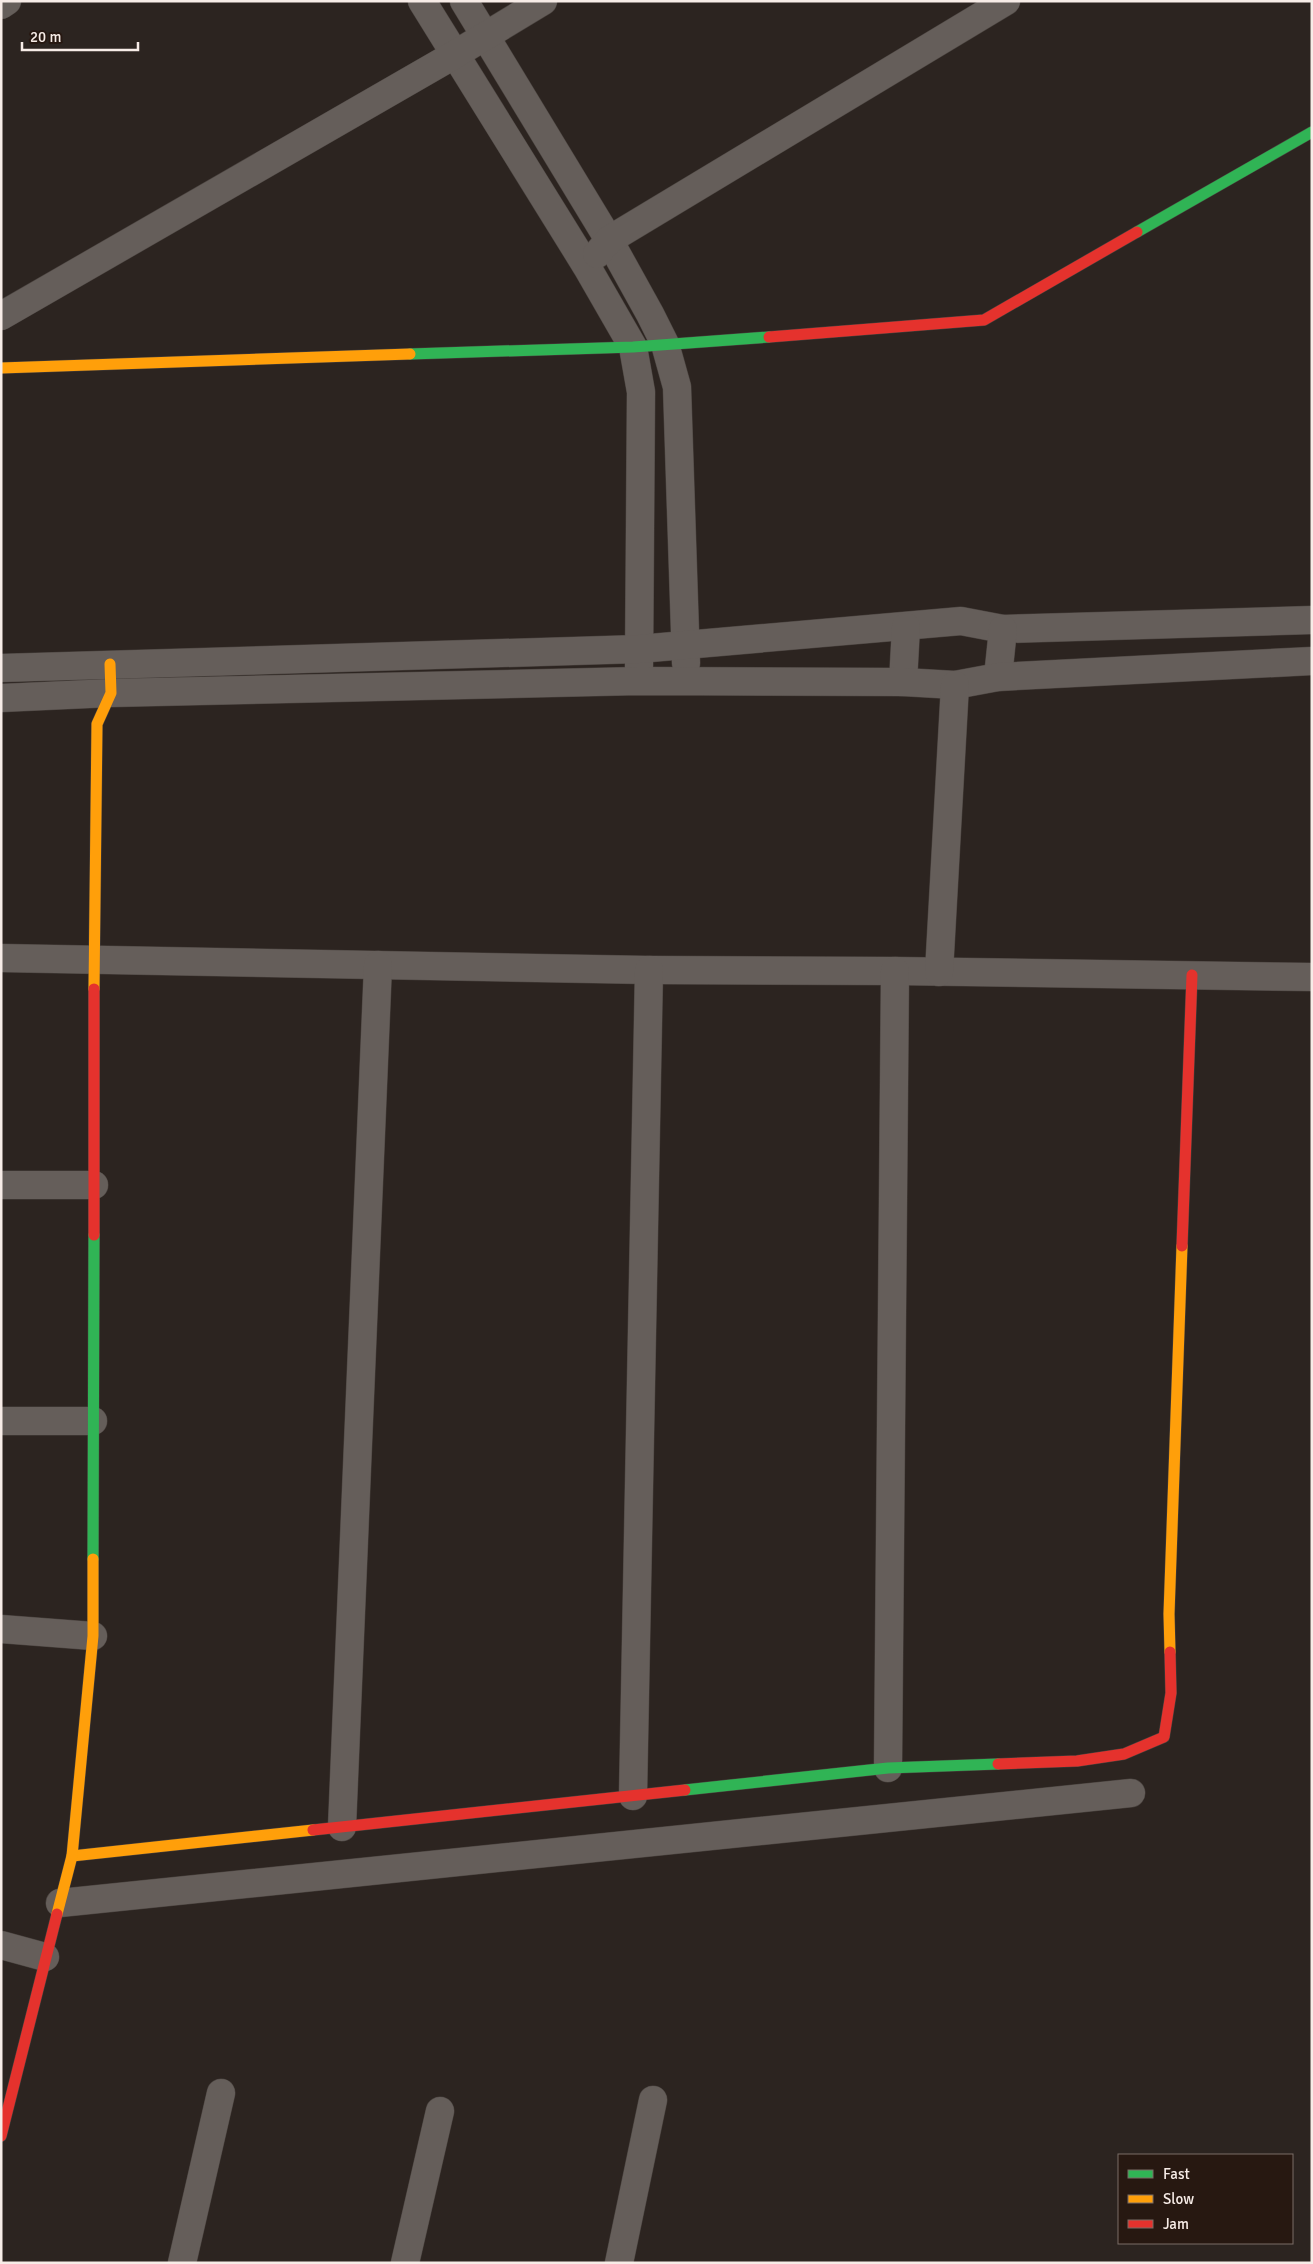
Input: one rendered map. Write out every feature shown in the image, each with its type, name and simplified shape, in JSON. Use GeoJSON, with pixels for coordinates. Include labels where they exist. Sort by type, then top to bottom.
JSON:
{"type":"FeatureCollection","features":[{"type":"Feature","properties":{"kind":"street"},"geometry":{"type":"LineString","coordinates":[[1,4],[7,1]]}},
{"type":"Feature","properties":{"kind":"street"},"geometry":{"type":"LineString","coordinates":[[422,1],[587,267],[633,347],[641,392],[639,681]]}},
{"type":"Feature","properties":{"kind":"street"},"geometry":{"type":"LineString","coordinates":[[464,1],[484,37],[609,240],[666,344],[677,387],[684,645],[687,681]]}},
{"type":"Feature","properties":{"kind":"street"},"geometry":{"type":"LineString","coordinates":[[1,316],[454,55],[543,1]]}},
{"type":"Feature","properties":{"kind":"street"},"geometry":{"type":"LineString","coordinates":[[587,267],[609,240],[1006,1]]}},
{"type":"Feature","properties":{"kind":"street"},"geometry":{"type":"LineString","coordinates":[[1,368],[633,347],[984,320],[1312,132]]}},
{"type":"Feature","properties":{"kind":"street"},"geometry":{"type":"LineString","coordinates":[[1,668],[640,649],[961,621],[1003,629],[1312,620]]}},
{"type":"Feature","properties":{"kind":"street"},"geometry":{"type":"LineString","coordinates":[[903,682],[906,627]]}},
{"type":"Feature","properties":{"kind":"street"},"geometry":{"type":"LineString","coordinates":[[998,676],[1003,629]]}},
{"type":"Feature","properties":{"kind":"street"},"geometry":{"type":"LineString","coordinates":[[1,698],[111,693],[639,681],[903,682],[955,685],[998,676],[1312,661]]}},
{"type":"Feature","properties":{"kind":"street"},"geometry":{"type":"LineString","coordinates":[[1,2136],[72,1856],[93,1636],[94,960],[97,724],[111,693],[110,664]]}},
{"type":"Feature","properties":{"kind":"street"},"geometry":{"type":"LineString","coordinates":[[940,972],[955,685]]}},
{"type":"Feature","properties":{"kind":"street"},"geometry":{"type":"LineString","coordinates":[[1,958],[649,970],[895,971],[1312,977]]}},
{"type":"Feature","properties":{"kind":"street"},"geometry":{"type":"LineString","coordinates":[[342,1827],[378,965]]}},
{"type":"Feature","properties":{"kind":"street"},"geometry":{"type":"LineString","coordinates":[[633,1796],[649,970]]}},
{"type":"Feature","properties":{"kind":"street"},"geometry":{"type":"LineString","coordinates":[[888,1768],[895,971]]}},
{"type":"Feature","properties":{"kind":"street"},"geometry":{"type":"LineString","coordinates":[[72,1856],[888,1768],[1077,1760],[1124,1754],[1164,1737],[1171,1693],[1169,1614],[1192,975]]}},
{"type":"Feature","properties":{"kind":"street"},"geometry":{"type":"LineString","coordinates":[[1,1185],[94,1185]]}},
{"type":"Feature","properties":{"kind":"street"},"geometry":{"type":"LineString","coordinates":[[1,1420],[94,1421]]}},
{"type":"Feature","properties":{"kind":"street"},"geometry":{"type":"LineString","coordinates":[[1,1629],[93,1636]]}},
{"type":"Feature","properties":{"kind":"street"},"geometry":{"type":"LineString","coordinates":[[60,1903],[1130,1793]]}},
{"type":"Feature","properties":{"kind":"street"},"geometry":{"type":"LineString","coordinates":[[1,1945],[46,1957]]}},
{"type":"Feature","properties":{"kind":"street"},"geometry":{"type":"LineString","coordinates":[[182,2263],[221,2093]]}},
{"type":"Feature","properties":{"kind":"street"},"geometry":{"type":"LineString","coordinates":[[618,2263],[653,2100]]}},
{"type":"Feature","properties":{"kind":"street"},"geometry":{"type":"LineString","coordinates":[[405,2263],[440,2112]]}},
{"type":"Feature","properties":{"kind":"traffic: fast"},"geometry":{"type":"LineString","coordinates":[[1137,232],[1312,132]]}},
{"type":"Feature","properties":{"kind":"traffic: fast"},"geometry":{"type":"LineString","coordinates":[[410,354],[633,347],[769,337]]}},
{"type":"Feature","properties":{"kind":"traffic: fast"},"geometry":{"type":"LineString","coordinates":[[93,1559],[94,1235]]}},
{"type":"Feature","properties":{"kind":"traffic: fast"},"geometry":{"type":"LineString","coordinates":[[685,1790],[888,1768],[998,1764]]}},
{"type":"Feature","properties":{"kind":"traffic: slow"},"geometry":{"type":"LineString","coordinates":[[1,368],[410,354]]}},
{"type":"Feature","properties":{"kind":"traffic: slow"},"geometry":{"type":"LineString","coordinates":[[94,989],[97,724],[111,693],[110,664]]}},
{"type":"Feature","properties":{"kind":"traffic: slow"},"geometry":{"type":"LineString","coordinates":[[1170,1652],[1169,1614],[1182,1246]]}},
{"type":"Feature","properties":{"kind":"traffic: slow"},"geometry":{"type":"LineString","coordinates":[[57,1914],[72,1856],[93,1636],[93,1559]]}},
{"type":"Feature","properties":{"kind":"traffic: slow"},"geometry":{"type":"LineString","coordinates":[[72,1856],[313,1830]]}},
{"type":"Feature","properties":{"kind":"traffic: jam"},"geometry":{"type":"LineString","coordinates":[[769,337],[984,320],[1137,232]]}},
{"type":"Feature","properties":{"kind":"traffic: jam"},"geometry":{"type":"LineString","coordinates":[[1182,1246],[1192,975]]}},
{"type":"Feature","properties":{"kind":"traffic: jam"},"geometry":{"type":"LineString","coordinates":[[94,989],[94,1235]]}},
{"type":"Feature","properties":{"kind":"traffic: jam"},"geometry":{"type":"LineString","coordinates":[[998,1764],[1077,1761],[1124,1754],[1164,1737],[1171,1693],[1170,1652]]}},
{"type":"Feature","properties":{"kind":"traffic: jam"},"geometry":{"type":"LineString","coordinates":[[313,1830],[685,1790]]}},
{"type":"Feature","properties":{"kind":"traffic: jam"},"geometry":{"type":"LineString","coordinates":[[1,2136],[57,1914]]}}]}
